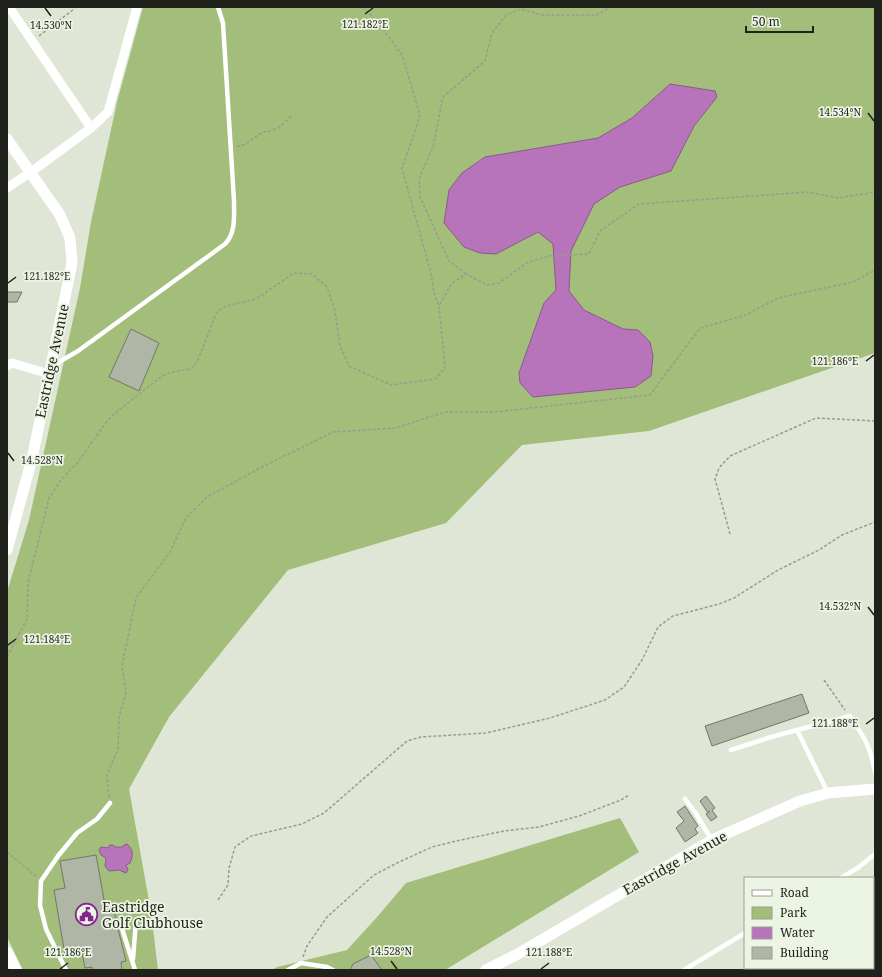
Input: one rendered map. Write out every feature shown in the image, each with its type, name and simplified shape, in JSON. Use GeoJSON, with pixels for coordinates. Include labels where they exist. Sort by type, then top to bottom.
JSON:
{"type":"FeatureCollection","features":[{"type":"Feature","properties":{"kind":"street"},"geometry":{"type":"LineString","coordinates":[[9,7],[91,128]]}},
{"type":"Feature","properties":{"kind":"street"},"geometry":{"type":"LineString","coordinates":[[7,188],[91,128],[108,112],[137,7]]}},
{"type":"Feature","properties":{"kind":"street","name":"Eastridge Avenue"},"geometry":{"type":"LineString","coordinates":[[7,139],[60,215],[70,238],[72,263],[32,459],[7,550]]}},
{"type":"Feature","properties":{"kind":"street"},"geometry":{"type":"LineString","coordinates":[[7,366],[12,364],[50,370]]}},
{"type":"Feature","properties":{"kind":"street","name":"Eastridge Avenue"},"geometry":{"type":"LineString","coordinates":[[486,970],[529,947],[712,840],[800,800],[828,793],[875,789]]}},
{"type":"Feature","properties":{"kind":"street"},"geometry":{"type":"LineString","coordinates":[[7,952],[16,970]]}},
{"type":"Feature","properties":{"kind":"lane"},"geometry":{"type":"LineString","coordinates":[[50,370],[231,238],[234,221],[230,146],[223,23],[218,7]]}},
{"type":"Feature","properties":{"kind":"lane"},"geometry":{"type":"LineString","coordinates":[[731,750],[850,716],[866,741],[873,761],[875,773]]}},
{"type":"Feature","properties":{"kind":"lane"},"geometry":{"type":"LineString","coordinates":[[797,730],[828,793]]}},
{"type":"Feature","properties":{"kind":"lane"},"geometry":{"type":"LineString","coordinates":[[685,799],[695,812],[712,840]]}},
{"type":"Feature","properties":{"kind":"lane"},"geometry":{"type":"LineString","coordinates":[[66,970],[46,929],[40,905],[41,880],[77,833],[97,818],[110,803]]}},
{"type":"Feature","properties":{"kind":"lane"},"geometry":{"type":"LineString","coordinates":[[844,877],[875,854]]}},
{"type":"Feature","properties":{"kind":"lane"},"geometry":{"type":"LineString","coordinates":[[133,960],[136,920]]}},
{"type":"Feature","properties":{"kind":"lane"},"geometry":{"type":"LineString","coordinates":[[120,922],[135,970]]}},
{"type":"Feature","properties":{"kind":"lane"},"geometry":{"type":"LineString","coordinates":[[684,970],[744,934]]}},
{"type":"Feature","properties":{"kind":"lane"},"geometry":{"type":"LineString","coordinates":[[288,970],[301,963],[327,967],[333,970]]}},
{"type":"Feature","properties":{"kind":"path"},"geometry":{"type":"LineString","coordinates":[[32,41],[75,7]]}},
{"type":"Feature","properties":{"kind":"path"},"geometry":{"type":"LineString","coordinates":[[7,657],[27,620],[28,583],[49,498],[61,480],[78,462],[107,421],[114,414],[162,376],[172,372],[191,369],[198,360],[217,312],[226,306],[256,299],[294,273],[312,274],[327,287],[335,310],[340,346],[349,366],[391,385],[436,379],[445,368],[438,306],[434,293],[431,273],[402,169],[420,115],[402,55],[378,22],[362,7]]}},
{"type":"Feature","properties":{"kind":"path"},"geometry":{"type":"LineString","coordinates":[[611,7],[596,15],[542,15],[521,9],[506,15],[492,33],[485,61],[443,97],[433,147],[419,179],[420,197],[449,261],[466,274],[488,285],[499,283],[528,262],[549,256],[589,254],[600,232],[639,204],[809,192],[838,198],[875,192]]}},
{"type":"Feature","properties":{"kind":"path"},"geometry":{"type":"LineString","coordinates":[[230,146],[240,146],[262,132],[273,130],[291,116]]}},
{"type":"Feature","properties":{"kind":"path"},"geometry":{"type":"LineString","coordinates":[[110,803],[107,775],[118,749],[119,717],[126,693],[122,666],[136,598],[170,552],[186,518],[208,497],[258,469],[333,432],[396,428],[445,412],[494,412],[650,395],[700,328],[746,315],[778,298],[853,282],[875,270]]}},
{"type":"Feature","properties":{"kind":"path"},"geometry":{"type":"LineString","coordinates":[[438,306],[452,283],[466,274]]}},
{"type":"Feature","properties":{"kind":"path"},"geometry":{"type":"LineString","coordinates":[[730,534],[715,479],[719,468],[730,456],[816,418],[875,421]]}},
{"type":"Feature","properties":{"kind":"path"},"geometry":{"type":"LineString","coordinates":[[218,900],[228,885],[229,868],[235,847],[251,836],[302,824],[324,813],[407,741],[421,737],[486,733],[550,718],[605,700],[624,687],[642,660],[658,627],[673,616],[719,604],[734,598],[778,570],[819,550],[842,535],[875,522]]}},
{"type":"Feature","properties":{"kind":"path"},"geometry":{"type":"LineString","coordinates":[[824,680],[850,716]]}},
{"type":"Feature","properties":{"kind":"path"},"geometry":{"type":"LineString","coordinates":[[301,963],[307,946],[327,917],[374,875],[397,863],[432,847],[504,831],[539,827],[579,816],[621,800],[629,794]]}},
{"type":"Feature","properties":{"kind":"path"},"geometry":{"type":"LineString","coordinates":[[7,852],[41,880]]}},
{"type":"Feature","properties":{"kind":"green space"},"geometry":{"type":"Polygon","coordinates":[[[143,7],[875,7],[875,353],[649,431],[522,445],[446,523],[288,570],[169,717],[129,789],[151,912],[158,970],[23,970],[7,937],[7,592],[29,520],[80,288],[91,222],[117,102],[143,7]]]}},
{"type":"Feature","properties":{"kind":"green space"},"geometry":{"type":"Polygon","coordinates":[[[620,818],[639,852],[445,970],[272,970],[277,967],[347,950],[406,883],[620,818]]]}},
{"type":"Feature","properties":{"kind":"water"},"geometry":{"type":"Polygon","coordinates":[[[670,84],[715,91],[717,97],[694,126],[671,171],[620,187],[594,204],[571,251],[569,291],[584,310],[623,329],[638,330],[650,342],[653,356],[651,376],[635,387],[533,397],[520,383],[519,373],[544,303],[556,290],[553,244],[538,232],[496,254],[480,253],[464,247],[444,223],[449,190],[462,173],[485,157],[598,138],[632,118],[670,84]]]}},
{"type":"Feature","properties":{"kind":"water"},"geometry":{"type":"Polygon","coordinates":[[[127,844],[132,851],[132,855],[130,863],[126,865],[128,870],[126,873],[119,870],[109,871],[105,866],[106,858],[101,855],[99,850],[101,847],[108,848],[110,845],[113,845],[115,847],[122,847],[127,844]]]}},
{"type":"Feature","properties":{"kind":"building"},"geometry":{"type":"Polygon","coordinates":[[[7,292],[22,292],[17,302],[7,302],[7,292]]]}},
{"type":"Feature","properties":{"kind":"building"},"geometry":{"type":"Polygon","coordinates":[[[131,329],[159,343],[139,391],[109,377],[131,329]]]}},
{"type":"Feature","properties":{"kind":"building"},"geometry":{"type":"Polygon","coordinates":[[[802,694],[809,713],[712,746],[705,726],[802,694]]]}},
{"type":"Feature","properties":{"kind":"building"},"geometry":{"type":"Polygon","coordinates":[[[706,796],[715,808],[712,810],[717,817],[711,821],[706,814],[708,813],[700,801],[706,796]]]}},
{"type":"Feature","properties":{"kind":"building"},"geometry":{"type":"Polygon","coordinates":[[[685,806],[698,826],[695,829],[698,833],[685,842],[676,828],[684,821],[677,812],[685,806]]]}},
{"type":"Feature","properties":{"kind":"building","name":"Eastridge Golf Clubhouse"},"geometry":{"type":"Polygon","coordinates":[[[96,855],[106,911],[113,907],[126,961],[121,962],[122,970],[92,970],[92,967],[85,968],[82,952],[65,955],[54,890],[65,888],[60,861],[96,855]]]}},
{"type":"Feature","properties":{"kind":"building"},"geometry":{"type":"Polygon","coordinates":[[[371,955],[382,970],[350,970],[353,964],[371,955]]]}},
{"type":"Feature","properties":{"kind":"place","name":"Eastridge Golf Clubhouse"},"geometry":{"type":"Point","coordinates":[86,915]}}]}
